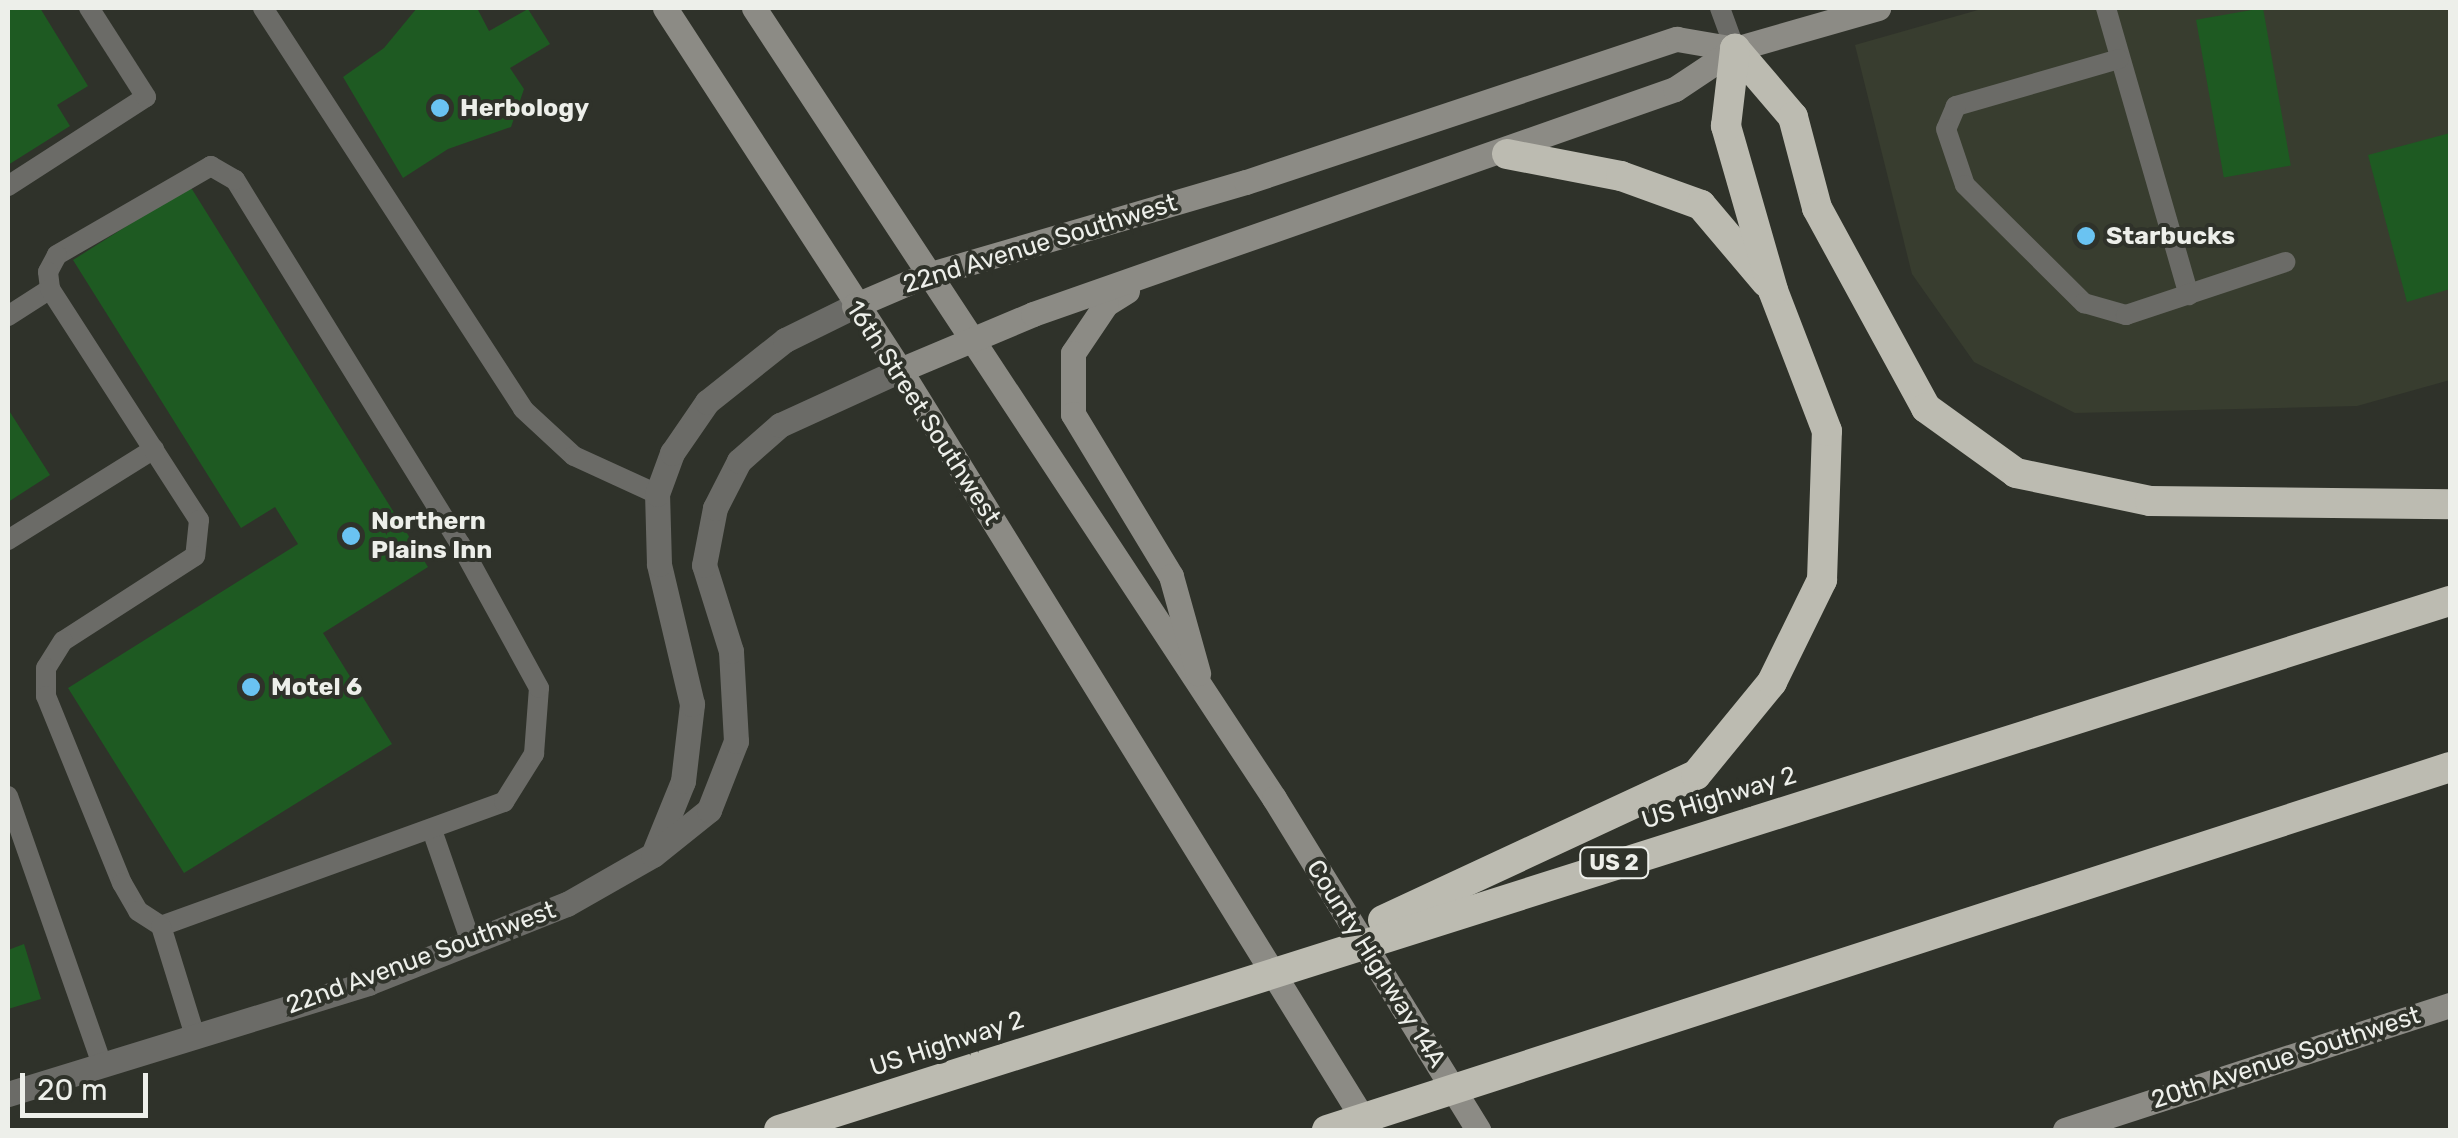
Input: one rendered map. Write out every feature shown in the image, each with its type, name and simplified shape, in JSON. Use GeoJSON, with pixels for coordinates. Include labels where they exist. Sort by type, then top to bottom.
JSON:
{"type":"FeatureCollection","features":[{"type":"Feature","properties":{"kind":"highway"},"geometry":{"type":"LineString","coordinates":[[1298,962],[1696,776],[1772,682],[1822,580],[1826,431],[1773,290],[1726,126],[1735,49]]}},
{"type":"Feature","properties":{"kind":"highway"},"geometry":{"type":"LineString","coordinates":[[1735,49],[1793,117],[1817,208],[1926,408],[2016,473],[2150,501],[2450,504]]}},
{"type":"Feature","properties":{"kind":"highway"},"geometry":{"type":"LineString","coordinates":[[1507,154],[1621,176],[1701,204],[1773,290]]}},
{"type":"Feature","properties":{"kind":"highway","name":"US Highway 2"},"geometry":{"type":"LineString","coordinates":[[779,1130],[1298,962],[2450,601]]}},
{"type":"Feature","properties":{"kind":"highway"},"geometry":{"type":"LineString","coordinates":[[1327,1130],[2450,767]]}},
{"type":"Feature","properties":{"kind":"main road","name":"16th Street Southwest"},"geometry":{"type":"LineString","coordinates":[[665,8],[854,306],[900,370],[1370,1130]]}},
{"type":"Feature","properties":{"kind":"main road"},"geometry":{"type":"LineString","coordinates":[[754,8],[968,344],[1203,692]]}},
{"type":"Feature","properties":{"kind":"main road","name":"22nd Avenue Southwest"},"geometry":{"type":"LineString","coordinates":[[900,370],[1154,275],[1507,154],[1675,90],[1735,49],[1878,8]]}},
{"type":"Feature","properties":{"kind":"main road","name":"22nd Avenue Southwest"},"geometry":{"type":"LineString","coordinates":[[854,306],[924,276],[1246,182],[1676,39],[1735,49]]}},
{"type":"Feature","properties":{"kind":"main road"},"geometry":{"type":"LineString","coordinates":[[1154,275],[1106,304],[1072,354],[1073,414],[1171,576],[1203,692]]}},
{"type":"Feature","properties":{"kind":"main road","name":"County Highway 14A"},"geometry":{"type":"LineString","coordinates":[[1203,692],[1274,798],[1478,1130]]}},
{"type":"Feature","properties":{"kind":"main road","name":"20th Avenue Southwest"},"geometry":{"type":"LineString","coordinates":[[2064,1130],[2450,1006]]}},
{"type":"Feature","properties":{"kind":"street","name":"22nd Avenue Southwest"},"geometry":{"type":"LineString","coordinates":[[654,855],[683,781],[692,704],[659,564],[657,494],[672,452],[707,402],[785,340],[854,306]]}},
{"type":"Feature","properties":{"kind":"street","name":"22nd Avenue Southwest"},"geometry":{"type":"LineString","coordinates":[[8,1094],[195,1036],[471,942],[567,904],[654,855],[709,810],[736,741],[730,652],[704,565],[715,508],[739,461],[780,425],[900,370]]}},
{"type":"Feature","properties":{"kind":"lane"},"geometry":{"type":"LineString","coordinates":[[8,186],[146,97],[89,8]]}},
{"type":"Feature","properties":{"kind":"lane"},"geometry":{"type":"LineString","coordinates":[[265,8],[523,409],[574,456],[657,494]]}},
{"type":"Feature","properties":{"kind":"lane"},"geometry":{"type":"LineString","coordinates":[[1720,8],[1735,49]]}},
{"type":"Feature","properties":{"kind":"lane"},"geometry":{"type":"LineString","coordinates":[[2106,8],[2188,295]]}},
{"type":"Feature","properties":{"kind":"lane"},"geometry":{"type":"LineString","coordinates":[[2118,59],[1956,106],[1946,129],[1965,186],[2084,302],[2126,315],[2285,262]]}},
{"type":"Feature","properties":{"kind":"lane"},"geometry":{"type":"LineString","coordinates":[[161,926],[433,833],[504,802],[534,754],[538,688],[460,544],[236,180],[211,166],[57,255],[50,290],[200,520],[195,556],[63,642],[46,668],[46,696],[122,883],[138,910],[161,926],[195,1036]]}},
{"type":"Feature","properties":{"kind":"lane"},"geometry":{"type":"LineString","coordinates":[[8,316],[50,290]]}},
{"type":"Feature","properties":{"kind":"lane"},"geometry":{"type":"LineString","coordinates":[[8,540],[154,449]]}},
{"type":"Feature","properties":{"kind":"lane"},"geometry":{"type":"LineString","coordinates":[[8,796],[102,1065]]}},
{"type":"Feature","properties":{"kind":"lane"},"geometry":{"type":"LineString","coordinates":[[433,833],[471,942]]}},
{"type":"Feature","properties":{"kind":"shaded area"},"geometry":{"type":"Polygon","coordinates":[[[1985,8],[2450,8],[2450,380],[2357,406],[2075,413],[1974,362],[1912,274],[1855,45],[1985,8]]]}},
{"type":"Feature","properties":{"kind":"building"},"geometry":{"type":"Polygon","coordinates":[[[8,8],[40,8],[88,86],[57,105],[70,126],[8,165],[8,8]]]}},
{"type":"Feature","properties":{"kind":"building","name":"Herbology"},"geometry":{"type":"Polygon","coordinates":[[[417,8],[477,8],[489,31],[528,9],[550,44],[510,68],[524,89],[511,127],[448,149],[403,178],[343,77],[384,48],[417,8]]]}},
{"type":"Feature","properties":{"kind":"building"},"geometry":{"type":"Polygon","coordinates":[[[2263,8],[2291,166],[2224,177],[2196,20],[2263,8]]]}},
{"type":"Feature","properties":{"kind":"building"},"geometry":{"type":"Polygon","coordinates":[[[2450,133],[2450,289],[2407,302],[2368,155],[2450,133]]]}},
{"type":"Feature","properties":{"kind":"building","name":"Northern Plains Inn"},"geometry":{"type":"Polygon","coordinates":[[[190,186],[428,567],[323,633],[392,744],[184,873],[68,688],[298,544],[275,507],[241,528],[73,260],[190,186]]]}},
{"type":"Feature","properties":{"kind":"building"},"geometry":{"type":"Polygon","coordinates":[[[8,409],[50,475],[8,502],[8,409]]]}},
{"type":"Feature","properties":{"kind":"building"},"geometry":{"type":"Polygon","coordinates":[[[24,944],[41,999],[8,1009],[8,950],[24,944]]]}},
{"type":"Feature","properties":{"kind":"place","name":"Herbology"},"geometry":{"type":"Point","coordinates":[440,108]}},
{"type":"Feature","properties":{"kind":"place","name":"Starbucks"},"geometry":{"type":"Point","coordinates":[2086,236]}},
{"type":"Feature","properties":{"kind":"place","name":"Northern Plains Inn"},"geometry":{"type":"Point","coordinates":[351,536]}},
{"type":"Feature","properties":{"kind":"place","name":"Motel 6"},"geometry":{"type":"Point","coordinates":[251,687]}}]}
